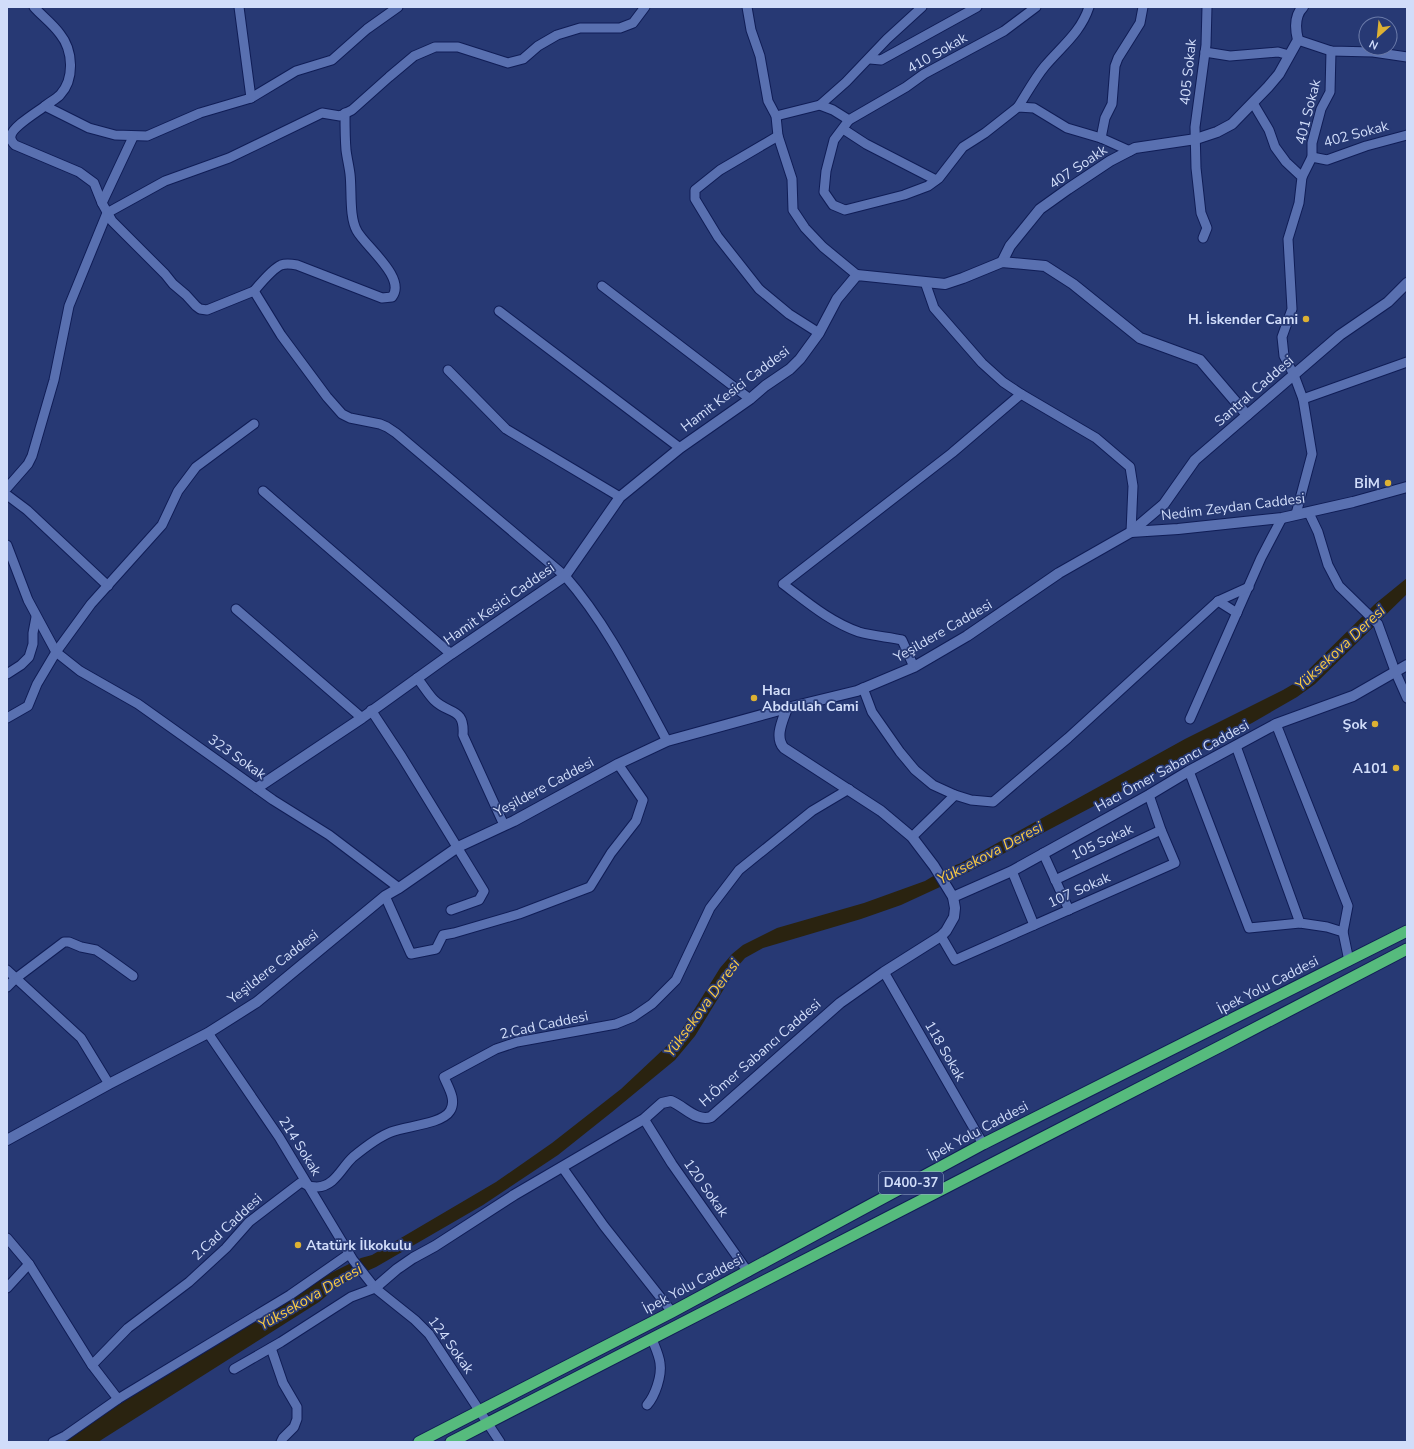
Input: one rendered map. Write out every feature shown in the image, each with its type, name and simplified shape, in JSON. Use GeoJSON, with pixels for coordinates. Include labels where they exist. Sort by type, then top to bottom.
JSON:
{"type":"FeatureCollection","features":[{"type":"Feature","properties":{"kind":"highway","name":"İpek Yolu Caddesi"},"geometry":{"type":"LineString","coordinates":[[419,1442],[748,1272],[983,1144],[1407,931]]}},
{"type":"Feature","properties":{"kind":"highway","name":"D400-37"},"geometry":{"type":"LineString","coordinates":[[451,1442],[1221,1046],[1407,948]]}},
{"type":"Feature","properties":{"kind":"street"},"geometry":{"type":"LineString","coordinates":[[34,7],[61,34],[68,48],[71,64],[69,79],[60,94],[23,122],[13,132],[11,136],[12,141],[21,149],[79,172],[94,183],[102,203],[112,221],[165,274],[173,284],[200,309],[207,310],[254,291],[275,269],[281,265],[289,263],[382,298],[392,297],[395,293],[396,287],[387,268],[358,233],[354,225],[350,173],[346,149],[345,113]]}},
{"type":"Feature","properties":{"kind":"street"},"geometry":{"type":"LineString","coordinates":[[239,7],[251,98]]}},
{"type":"Feature","properties":{"kind":"street"},"geometry":{"type":"LineString","coordinates":[[45,106],[89,128],[115,135],[133,137],[147,136],[200,113],[251,98],[296,72],[332,60],[367,29],[398,7]]}},
{"type":"Feature","properties":{"kind":"street"},"geometry":{"type":"LineString","coordinates":[[7,488],[28,464],[32,456],[54,380],[69,306],[107,213],[165,181],[229,158],[322,113],[340,116],[352,110],[389,76],[414,56],[435,47],[458,47],[508,63],[523,59],[538,46],[557,35],[580,28],[620,28],[633,22],[645,7]]}},
{"type":"Feature","properties":{"kind":"street"},"geometry":{"type":"LineString","coordinates":[[747,7],[750,30],[760,56],[768,101],[776,116],[778,136],[792,179],[793,210],[805,228],[823,247],[857,275],[945,284],[964,278],[1002,262],[1045,266],[1073,284],[1140,338],[1200,360],[1247,415]]}},
{"type":"Feature","properties":{"kind":"street"},"geometry":{"type":"LineString","coordinates":[[870,59],[882,60],[893,55],[977,7]]}},
{"type":"Feature","properties":{"kind":"street","name":"410 Sokak"},"geometry":{"type":"LineString","coordinates":[[849,120],[906,87],[924,74],[1004,31],[1036,7]]}},
{"type":"Feature","properties":{"kind":"street"},"geometry":{"type":"LineString","coordinates":[[820,105],[833,110],[849,120],[834,140],[826,172],[824,192],[833,205],[845,210],[904,196],[928,186],[936,180],[963,147],[985,133],[1018,107],[1044,67],[1078,31],[1085,19],[1089,7]]}},
{"type":"Feature","properties":{"kind":"street"},"geometry":{"type":"LineString","coordinates":[[1101,138],[1105,118],[1112,104],[1115,66],[1118,58],[1140,23],[1143,7]]}},
{"type":"Feature","properties":{"kind":"street","name":"405 Sokak"},"geometry":{"type":"LineString","coordinates":[[1203,238],[1207,228],[1201,213],[1196,168],[1195,127],[1205,52],[1207,7]]}},
{"type":"Feature","properties":{"kind":"street"},"geometry":{"type":"LineString","coordinates":[[1303,7],[1300,10],[1296,21],[1298,40],[1331,51],[1373,52],[1407,57]]}},
{"type":"Feature","properties":{"kind":"street"},"geometry":{"type":"LineString","coordinates":[[776,116],[820,105],[870,59],[919,8]]}},
{"type":"Feature","properties":{"kind":"street","name":"407 Soakk"},"geometry":{"type":"LineString","coordinates":[[1002,262],[1010,246],[1040,209],[1110,161],[1135,148],[1196,139],[1216,132],[1232,124],[1279,74],[1298,40]]}},
{"type":"Feature","properties":{"kind":"street","name":"401 Sokak"},"geometry":{"type":"LineString","coordinates":[[1296,514],[1312,454],[1303,399],[1294,375],[1284,356],[1282,337],[1292,309],[1289,284],[1288,239],[1299,203],[1302,177],[1312,157],[1312,143],[1321,109],[1330,92],[1331,51]]}},
{"type":"Feature","properties":{"kind":"street"},"geometry":{"type":"LineString","coordinates":[[1205,52],[1230,56],[1278,52],[1289,55]]}},
{"type":"Feature","properties":{"kind":"street"},"geometry":{"type":"LineString","coordinates":[[1253,103],[1269,130],[1274,147],[1286,162],[1302,177]]}},
{"type":"Feature","properties":{"kind":"street"},"geometry":{"type":"LineString","coordinates":[[1018,107],[1034,108],[1067,128],[1101,138],[1130,151]]}},
{"type":"Feature","properties":{"kind":"street"},"geometry":{"type":"LineString","coordinates":[[843,129],[866,144],[936,180]]}},
{"type":"Feature","properties":{"kind":"street","name":"402 Sokak"},"geometry":{"type":"LineString","coordinates":[[1312,157],[1327,160],[1366,146],[1407,135]]}},
{"type":"Feature","properties":{"kind":"street"},"geometry":{"type":"LineString","coordinates":[[778,136],[720,170],[695,190],[695,199],[718,236],[759,289],[789,314],[819,332]]}},
{"type":"Feature","properties":{"kind":"street"},"geometry":{"type":"LineString","coordinates":[[102,203],[133,137]]}},
{"type":"Feature","properties":{"kind":"street","name":"Hamit Kesici Caddesi"},"geometry":{"type":"LineString","coordinates":[[257,788],[362,718],[371,710],[451,654],[565,576],[620,497],[680,448],[750,399],[790,369],[800,359],[819,332],[837,299],[857,275]]}},
{"type":"Feature","properties":{"kind":"street"},"geometry":{"type":"LineString","coordinates":[[925,282],[934,308],[982,363],[1003,382],[1096,438],[1130,467],[1133,486],[1131,532]]}},
{"type":"Feature","properties":{"kind":"street","name":"Santral Caddesi"},"geometry":{"type":"LineString","coordinates":[[1131,532],[1164,504],[1195,460],[1340,335],[1388,302],[1407,283]]}},
{"type":"Feature","properties":{"kind":"street"},"geometry":{"type":"LineString","coordinates":[[602,286],[750,399]]}},
{"type":"Feature","properties":{"kind":"street"},"geometry":{"type":"LineString","coordinates":[[254,291],[281,335],[327,397],[342,414],[350,418],[380,424],[387,427],[565,576],[582,595],[614,643],[667,741]]}},
{"type":"Feature","properties":{"kind":"street"},"geometry":{"type":"LineString","coordinates":[[499,311],[680,448]]}},
{"type":"Feature","properties":{"kind":"street"},"geometry":{"type":"LineString","coordinates":[[1303,399],[1407,362]]}},
{"type":"Feature","properties":{"kind":"street"},"geometry":{"type":"LineString","coordinates":[[448,370],[506,429],[620,497]]}},
{"type":"Feature","properties":{"kind":"street"},"geometry":{"type":"LineString","coordinates":[[914,666],[902,640],[861,632],[849,628],[822,614],[783,584],[952,453],[1021,394]]}},
{"type":"Feature","properties":{"kind":"street"},"geometry":{"type":"LineString","coordinates":[[7,718],[28,706],[37,684],[56,652],[91,604],[162,525],[178,492],[196,467],[254,424]]}},
{"type":"Feature","properties":{"kind":"street","name":"Nedim Zeydan Caddesi"},"geometry":{"type":"LineString","coordinates":[[1131,532],[1282,518],[1296,514],[1309,513],[1407,487]]}},
{"type":"Feature","properties":{"kind":"street"},"geometry":{"type":"LineString","coordinates":[[263,491],[451,654]]}},
{"type":"Feature","properties":{"kind":"street"},"geometry":{"type":"LineString","coordinates":[[7,495],[27,510],[108,586]]}},
{"type":"Feature","properties":{"kind":"street"},"geometry":{"type":"LineString","coordinates":[[1309,513],[1318,532],[1328,565],[1339,586],[1378,624],[1395,671],[1407,698]]}},
{"type":"Feature","properties":{"kind":"street"},"geometry":{"type":"LineString","coordinates":[[1190,719],[1248,587],[1282,518]]}},
{"type":"Feature","properties":{"kind":"street","name":"Yeşildere Caddesi"},"geometry":{"type":"LineString","coordinates":[[7,1140],[109,1084],[208,1033],[257,1002],[385,896],[458,847],[504,825],[618,764],[667,741],[863,688],[914,666],[967,636],[1059,573],[1131,532]]}},
{"type":"Feature","properties":{"kind":"street"},"geometry":{"type":"LineString","coordinates":[[7,546],[36,617],[56,652]]}},
{"type":"Feature","properties":{"kind":"street"},"geometry":{"type":"LineString","coordinates":[[863,688],[872,712],[915,770],[933,785],[955,795],[971,800],[993,802],[1068,738],[1218,600],[1248,587]]}},
{"type":"Feature","properties":{"kind":"street"},"geometry":{"type":"LineString","coordinates":[[1218,600],[1237,613]]}},
{"type":"Feature","properties":{"kind":"street"},"geometry":{"type":"LineString","coordinates":[[236,610],[362,718]]}},
{"type":"Feature","properties":{"kind":"street"},"geometry":{"type":"LineString","coordinates":[[7,674],[21,666],[29,657],[33,644],[32,633],[36,617]]}},
{"type":"Feature","properties":{"kind":"street","name":"323 Sokak"},"geometry":{"type":"LineString","coordinates":[[56,652],[80,671],[138,704],[273,800],[329,835],[399,888]]}},
{"type":"Feature","properties":{"kind":"street","name":"Hacı Ömer Sabancı Caddesi"},"geometry":{"type":"LineString","coordinates":[[950,893],[1012,871],[1149,795],[1189,771],[1276,724],[1353,696],[1407,665]]}},
{"type":"Feature","properties":{"kind":"street"},"geometry":{"type":"LineString","coordinates":[[417,678],[435,701],[444,708],[456,712],[461,719],[464,727],[463,735],[504,825]]}},
{"type":"Feature","properties":{"kind":"street"},"geometry":{"type":"LineString","coordinates":[[787,708],[779,735],[780,744],[881,811],[912,837],[934,866],[950,893]]}},
{"type":"Feature","properties":{"kind":"street"},"geometry":{"type":"LineString","coordinates":[[371,710],[402,757],[484,891],[479,900],[451,910]]}},
{"type":"Feature","properties":{"kind":"street"},"geometry":{"type":"LineString","coordinates":[[1276,724],[1348,906],[1342,932],[1349,961]]}},
{"type":"Feature","properties":{"kind":"street"},"geometry":{"type":"LineString","coordinates":[[1236,746],[1300,923]]}},
{"type":"Feature","properties":{"kind":"street"},"geometry":{"type":"LineString","coordinates":[[385,896],[411,954],[436,949],[443,935],[519,914],[590,887],[611,853],[636,821],[643,800],[618,764]]}},
{"type":"Feature","properties":{"kind":"street"},"geometry":{"type":"LineString","coordinates":[[1189,771],[1249,928],[1300,923],[1327,927],[1342,932]]}},
{"type":"Feature","properties":{"kind":"street","name":"2.Cad Caddesi"},"geometry":{"type":"LineString","coordinates":[[92,1365],[128,1328],[189,1282],[226,1248],[249,1222],[300,1184],[303,1183],[309,1187],[323,1186],[330,1183],[352,1158],[391,1132],[440,1120],[450,1111],[453,1098],[444,1076],[496,1049],[517,1042],[616,1024],[633,1017],[652,1004],[676,980],[710,908],[739,870],[812,811],[849,789]]}},
{"type":"Feature","properties":{"kind":"street"},"geometry":{"type":"LineString","coordinates":[[912,837],[955,795]]}},
{"type":"Feature","properties":{"kind":"street","name":"107 Sokak"},"geometry":{"type":"LineString","coordinates":[[940,936],[955,960],[1175,862],[1161,830],[1149,795]]}},
{"type":"Feature","properties":{"kind":"street","name":"105 Sokak"},"geometry":{"type":"LineString","coordinates":[[1055,880],[1161,830]]}},
{"type":"Feature","properties":{"kind":"street"},"geometry":{"type":"LineString","coordinates":[[1043,853],[1069,910]]}},
{"type":"Feature","properties":{"kind":"street"},"geometry":{"type":"LineString","coordinates":[[1012,871],[1034,925]]}},
{"type":"Feature","properties":{"kind":"street","name":"H.Ömer Sabancı Caddesi"},"geometry":{"type":"LineString","coordinates":[[375,1288],[397,1269],[413,1258],[435,1246],[514,1195],[644,1119],[662,1104],[671,1101],[696,1116],[702,1118],[711,1117],[840,1003],[946,931],[954,917],[955,908],[950,893]]}},
{"type":"Feature","properties":{"kind":"street"},"geometry":{"type":"LineString","coordinates":[[7,987],[16,978],[64,942],[69,942],[81,947],[96,950],[133,976]]}},
{"type":"Feature","properties":{"kind":"street"},"geometry":{"type":"LineString","coordinates":[[7,970],[81,1038],[109,1084]]}},
{"type":"Feature","properties":{"kind":"street","name":"118 Sokak"},"geometry":{"type":"LineString","coordinates":[[884,972],[983,1144]]}},
{"type":"Feature","properties":{"kind":"street","name":"214 Sokak"},"geometry":{"type":"LineString","coordinates":[[208,1033],[279,1137],[351,1257],[364,1275]]}},
{"type":"Feature","properties":{"kind":"street","name":"120 Sokak"},"geometry":{"type":"LineString","coordinates":[[644,1119],[672,1164],[748,1272]]}},
{"type":"Feature","properties":{"kind":"street"},"geometry":{"type":"LineString","coordinates":[[562,1167],[604,1226],[672,1312]]}},
{"type":"Feature","properties":{"kind":"street"},"geometry":{"type":"LineString","coordinates":[[7,1238],[29,1264],[92,1365],[118,1399]]}},
{"type":"Feature","properties":{"kind":"street"},"geometry":{"type":"LineString","coordinates":[[53,1442],[65,1436],[118,1399],[351,1257]]}},
{"type":"Feature","properties":{"kind":"street"},"geometry":{"type":"LineString","coordinates":[[7,1288],[29,1264]]}},
{"type":"Feature","properties":{"kind":"street","name":"124 Sokak"},"geometry":{"type":"LineString","coordinates":[[364,1275],[375,1288],[415,1320],[429,1334],[500,1442]]}},
{"type":"Feature","properties":{"kind":"street"},"geometry":{"type":"LineString","coordinates":[[234,1369],[271,1348],[352,1297],[375,1288]]}},
{"type":"Feature","properties":{"kind":"street"},"geometry":{"type":"LineString","coordinates":[[647,1405],[657,1385],[660,1372],[660,1363],[652,1339]]}},
{"type":"Feature","properties":{"kind":"street"},"geometry":{"type":"LineString","coordinates":[[271,1348],[283,1383],[297,1407],[297,1419],[294,1427],[281,1442]]}},
{"type":"Feature","properties":{"kind":"water","name":"Yüksekova Deresi"},"geometry":{"type":"Polygon","coordinates":[[[1407,578],[1407,594],[1315,684],[1297,697],[1252,723],[940,887],[901,905],[861,919],[763,948],[745,958],[738,966],[695,1036],[675,1060],[558,1155],[483,1205],[376,1267],[337,1287],[319,1302],[98,1442],[58,1442],[311,1283],[361,1258],[372,1255],[496,1182],[552,1143],[621,1089],[669,1044],[681,1031],[720,968],[732,954],[743,945],[777,928],[864,903],[925,881],[945,869],[961,863],[1185,739],[1283,690],[1295,683],[1375,604],[1407,578]]]}},
{"type":"Feature","properties":{"kind":"place","name":"H. İskender Cami"},"geometry":{"type":"Point","coordinates":[1306,319]}},
{"type":"Feature","properties":{"kind":"place","name":"BİM"},"geometry":{"type":"Point","coordinates":[1388,483]}},
{"type":"Feature","properties":{"kind":"place","name":"Hacı Abdullah Cami"},"geometry":{"type":"Point","coordinates":[754,698]}},
{"type":"Feature","properties":{"kind":"place","name":"Şok"},"geometry":{"type":"Point","coordinates":[1375,724]}},
{"type":"Feature","properties":{"kind":"place","name":"A101"},"geometry":{"type":"Point","coordinates":[1396,768]}},
{"type":"Feature","properties":{"kind":"place","name":"Atatürk İlkokulu"},"geometry":{"type":"Point","coordinates":[298,1245]}}]}
